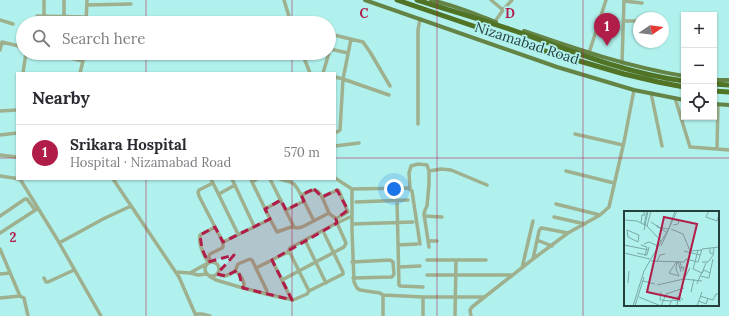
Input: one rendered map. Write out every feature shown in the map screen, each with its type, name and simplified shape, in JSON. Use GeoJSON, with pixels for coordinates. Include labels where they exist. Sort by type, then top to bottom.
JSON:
{"type":"FeatureCollection","features":[{"type":"Feature","properties":{"kind":"highway","name":"Nizamabad Road"},"geometry":{"type":"LineString","coordinates":[[397,0],[521,44],[624,74],[658,74],[681,80]]}},
{"type":"Feature","properties":{"kind":"highway","name":"Nizamabad Road"},"geometry":{"type":"LineString","coordinates":[[417,0],[495,23],[642,75],[681,86]]}},
{"type":"Feature","properties":{"kind":"highway"},"geometry":{"type":"LineString","coordinates":[[717,84],[729,85]]}},
{"type":"Feature","properties":{"kind":"highway"},"geometry":{"type":"LineString","coordinates":[[717,91],[729,92]]}},
{"type":"Feature","properties":{"kind":"main road","name":"Nizamabad Road"},"geometry":{"type":"LineString","coordinates":[[365,0],[557,68],[634,90],[681,99]]}},
{"type":"Feature","properties":{"kind":"main road","name":"Nizamabad Road"},"geometry":{"type":"LineString","coordinates":[[431,0],[442,1],[495,23],[588,53],[658,74],[681,76]]}},
{"type":"Feature","properties":{"kind":"main road"},"geometry":{"type":"LineString","coordinates":[[717,80],[729,80]]}},
{"type":"Feature","properties":{"kind":"main road"},"geometry":{"type":"LineString","coordinates":[[717,104],[729,105]]}},
{"type":"Feature","properties":{"kind":"street"},"geometry":{"type":"LineString","coordinates":[[37,16],[44,16],[44,0]]}},
{"type":"Feature","properties":{"kind":"street"},"geometry":{"type":"LineString","coordinates":[[64,0],[64,16]]}},
{"type":"Feature","properties":{"kind":"street"},"geometry":{"type":"LineString","coordinates":[[86,16],[87,0]]}},
{"type":"Feature","properties":{"kind":"street"},"geometry":{"type":"LineString","coordinates":[[284,0],[289,16]]}},
{"type":"Feature","properties":{"kind":"street"},"geometry":{"type":"LineString","coordinates":[[491,0],[503,10]]}},
{"type":"Feature","properties":{"kind":"street"},"geometry":{"type":"LineString","coordinates":[[495,23],[503,10],[512,0]]}},
{"type":"Feature","properties":{"kind":"street"},"geometry":{"type":"LineString","coordinates":[[588,53],[606,0]]}},
{"type":"Feature","properties":{"kind":"street"},"geometry":{"type":"LineString","coordinates":[[622,63],[624,0],[642,3]]}},
{"type":"Feature","properties":{"kind":"street"},"geometry":{"type":"LineString","coordinates":[[87,5],[131,4]]}},
{"type":"Feature","properties":{"kind":"street"},"geometry":{"type":"LineString","coordinates":[[418,124],[418,30],[420,19]]}},
{"type":"Feature","properties":{"kind":"street"},"geometry":{"type":"LineString","coordinates":[[0,20],[13,24]]}},
{"type":"Feature","properties":{"kind":"street"},"geometry":{"type":"LineString","coordinates":[[624,21],[633,21]]}},
{"type":"Feature","properties":{"kind":"street"},"geometry":{"type":"LineString","coordinates":[[336,35],[363,42],[390,86]]}},
{"type":"Feature","properties":{"kind":"street"},"geometry":{"type":"LineString","coordinates":[[336,132],[340,130],[344,79],[351,39]]}},
{"type":"Feature","properties":{"kind":"street"},"geometry":{"type":"LineString","coordinates":[[0,50],[2,42],[16,45]]}},
{"type":"Feature","properties":{"kind":"street"},"geometry":{"type":"LineString","coordinates":[[336,52],[348,53]]}},
{"type":"Feature","properties":{"kind":"street"},"geometry":{"type":"LineString","coordinates":[[23,72],[25,60]]}},
{"type":"Feature","properties":{"kind":"street"},"geometry":{"type":"LineString","coordinates":[[79,60],[83,61],[80,72]]}},
{"type":"Feature","properties":{"kind":"street"},"geometry":{"type":"LineString","coordinates":[[305,60],[310,72]]}},
{"type":"Feature","properties":{"kind":"street"},"geometry":{"type":"LineString","coordinates":[[323,72],[327,60]]}},
{"type":"Feature","properties":{"kind":"street"},"geometry":{"type":"LineString","coordinates":[[336,77],[389,95]]}},
{"type":"Feature","properties":{"kind":"street"},"geometry":{"type":"LineString","coordinates":[[471,316],[470,310],[472,307],[568,233],[600,215],[609,207],[634,90]]}},
{"type":"Feature","properties":{"kind":"street"},"geometry":{"type":"LineString","coordinates":[[651,93],[662,146]]}},
{"type":"Feature","properties":{"kind":"street"},"geometry":{"type":"LineString","coordinates":[[676,98],[690,147],[729,150]]}},
{"type":"Feature","properties":{"kind":"street"},"geometry":{"type":"LineString","coordinates":[[0,111],[16,110]]}},
{"type":"Feature","properties":{"kind":"street"},"geometry":{"type":"LineString","coordinates":[[716,120],[717,149]]}},
{"type":"Feature","properties":{"kind":"street"},"geometry":{"type":"LineString","coordinates":[[0,135],[16,133]]}},
{"type":"Feature","properties":{"kind":"street"},"geometry":{"type":"LineString","coordinates":[[575,134],[623,145]]}},
{"type":"Feature","properties":{"kind":"street"},"geometry":{"type":"LineString","coordinates":[[336,146],[359,143]]}},
{"type":"Feature","properties":{"kind":"street"},"geometry":{"type":"LineString","coordinates":[[0,155],[16,157]]}},
{"type":"Feature","properties":{"kind":"street"},"geometry":{"type":"LineString","coordinates":[[398,245],[419,244],[409,173],[411,166],[426,164],[429,171],[428,206],[425,210],[424,216],[429,247]]}},
{"type":"Feature","properties":{"kind":"street"},"geometry":{"type":"LineString","coordinates":[[429,171],[442,169],[451,170],[487,185]]}},
{"type":"Feature","properties":{"kind":"street"},"geometry":{"type":"LineString","coordinates":[[566,171],[614,183]]}},
{"type":"Feature","properties":{"kind":"street"},"geometry":{"type":"LineString","coordinates":[[0,176],[16,179]]}},
{"type":"Feature","properties":{"kind":"street"},"geometry":{"type":"LineString","coordinates":[[336,179],[352,190],[410,188]]}},
{"type":"Feature","properties":{"kind":"street"},"geometry":{"type":"LineString","coordinates":[[20,180],[36,210]]}},
{"type":"Feature","properties":{"kind":"street"},"geometry":{"type":"LineString","coordinates":[[114,180],[176,272],[196,315],[202,314],[210,316]]}},
{"type":"Feature","properties":{"kind":"street"},"geometry":{"type":"LineString","coordinates":[[232,180],[254,226]]}},
{"type":"Feature","properties":{"kind":"street"},"geometry":{"type":"LineString","coordinates":[[252,180],[277,232],[291,227],[302,227],[329,213]]}},
{"type":"Feature","properties":{"kind":"street"},"geometry":{"type":"LineString","coordinates":[[271,180],[294,227]]}},
{"type":"Feature","properties":{"kind":"street"},"geometry":{"type":"LineString","coordinates":[[283,180],[293,183],[304,200],[314,221]]}},
{"type":"Feature","properties":{"kind":"street"},"geometry":{"type":"LineString","coordinates":[[238,234],[212,181],[198,192],[223,242],[223,247],[210,254],[208,263],[205,266],[205,271],[216,280],[266,294],[295,300],[307,294],[309,291],[343,274],[323,231]]}},
{"type":"Feature","properties":{"kind":"street"},"geometry":{"type":"LineString","coordinates":[[219,194],[235,185]]}},
{"type":"Feature","properties":{"kind":"street"},"geometry":{"type":"LineString","coordinates":[[282,280],[334,253],[344,247],[346,243],[337,221],[334,216],[330,215],[319,191],[314,190],[301,195]]}},
{"type":"Feature","properties":{"kind":"street"},"geometry":{"type":"LineString","coordinates":[[256,268],[288,252],[290,248],[323,231],[348,212],[339,191],[335,190],[322,197]]}},
{"type":"Feature","properties":{"kind":"street"},"geometry":{"type":"LineString","coordinates":[[352,190],[352,224],[350,230],[353,278],[357,288],[383,295],[423,297],[485,297]]}},
{"type":"Feature","properties":{"kind":"street"},"geometry":{"type":"LineString","coordinates":[[0,216],[27,199],[59,243],[101,316]]}},
{"type":"Feature","properties":{"kind":"street"},"geometry":{"type":"LineString","coordinates":[[265,209],[281,200]]}},
{"type":"Feature","properties":{"kind":"street"},"geometry":{"type":"LineString","coordinates":[[286,210],[304,200]]}},
{"type":"Feature","properties":{"kind":"street"},"geometry":{"type":"LineString","coordinates":[[396,200],[400,285],[423,288]]}},
{"type":"Feature","properties":{"kind":"street"},"geometry":{"type":"LineString","coordinates":[[356,202],[408,200]]}},
{"type":"Feature","properties":{"kind":"street"},"geometry":{"type":"LineString","coordinates":[[556,204],[600,215]]}},
{"type":"Feature","properties":{"kind":"street"},"geometry":{"type":"LineString","coordinates":[[59,243],[105,218],[131,206]]}},
{"type":"Feature","properties":{"kind":"street"},"geometry":{"type":"LineString","coordinates":[[0,233],[36,210]]}},
{"type":"Feature","properties":{"kind":"street"},"geometry":{"type":"LineString","coordinates":[[415,212],[425,210]]}},
{"type":"Feature","properties":{"kind":"street"},"geometry":{"type":"LineString","coordinates":[[337,221],[352,216]]}},
{"type":"Feature","properties":{"kind":"street"},"geometry":{"type":"LineString","coordinates":[[424,216],[442,217]]}},
{"type":"Feature","properties":{"kind":"street"},"geometry":{"type":"LineString","coordinates":[[554,217],[585,224]]}},
{"type":"Feature","properties":{"kind":"street"},"geometry":{"type":"LineString","coordinates":[[223,242],[270,218]]}},
{"type":"Feature","properties":{"kind":"street"},"geometry":{"type":"LineString","coordinates":[[522,268],[533,221]]}},
{"type":"Feature","properties":{"kind":"street"},"geometry":{"type":"LineString","coordinates":[[352,224],[412,222]]}},
{"type":"Feature","properties":{"kind":"street"},"geometry":{"type":"LineString","coordinates":[[208,263],[199,240],[200,234],[215,227]]}},
{"type":"Feature","properties":{"kind":"street"},"geometry":{"type":"LineString","coordinates":[[533,259],[540,228],[568,233]]}},
{"type":"Feature","properties":{"kind":"street"},"geometry":{"type":"LineString","coordinates":[[305,240],[326,283]]}},
{"type":"Feature","properties":{"kind":"street"},"geometry":{"type":"LineString","coordinates":[[537,240],[552,246]]}},
{"type":"Feature","properties":{"kind":"street"},"geometry":{"type":"LineString","coordinates":[[428,241],[437,241]]}},
{"type":"Feature","properties":{"kind":"street"},"geometry":{"type":"LineString","coordinates":[[0,249],[20,296],[24,298],[28,316]]}},
{"type":"Feature","properties":{"kind":"street"},"geometry":{"type":"LineString","coordinates":[[288,252],[290,253],[309,291]]}},
{"type":"Feature","properties":{"kind":"street"},"geometry":{"type":"LineString","coordinates":[[176,272],[198,275],[214,276],[216,274],[226,276],[235,271],[238,264],[248,259],[252,260],[267,291],[266,294]]}},
{"type":"Feature","properties":{"kind":"street"},"geometry":{"type":"LineString","coordinates":[[272,260],[292,300]]}},
{"type":"Feature","properties":{"kind":"street"},"geometry":{"type":"LineString","coordinates":[[352,262],[390,260],[393,262],[394,274],[392,277],[353,278]]}},
{"type":"Feature","properties":{"kind":"street"},"geometry":{"type":"LineString","coordinates":[[426,260],[486,260]]}},
{"type":"Feature","properties":{"kind":"street"},"geometry":{"type":"LineString","coordinates":[[455,316],[456,260]]}},
{"type":"Feature","properties":{"kind":"street"},"geometry":{"type":"LineString","coordinates":[[190,273],[208,263],[215,262],[219,271],[216,274]]}},
{"type":"Feature","properties":{"kind":"street"},"geometry":{"type":"LineString","coordinates":[[399,267],[420,266]]}},
{"type":"Feature","properties":{"kind":"street"},"geometry":{"type":"LineString","coordinates":[[44,278],[46,284],[74,270]]}},
{"type":"Feature","properties":{"kind":"street"},"geometry":{"type":"LineString","coordinates":[[235,271],[241,276],[244,284],[243,288]]}},
{"type":"Feature","properties":{"kind":"street"},"geometry":{"type":"LineString","coordinates":[[0,274],[10,273]]}},
{"type":"Feature","properties":{"kind":"street"},"geometry":{"type":"LineString","coordinates":[[427,275],[513,275]]}},
{"type":"Feature","properties":{"kind":"street"},"geometry":{"type":"LineString","coordinates":[[383,295],[383,316]]}},
{"type":"Feature","properties":{"kind":"street"},"geometry":{"type":"LineString","coordinates":[[0,298],[20,296]]}},
{"type":"Feature","properties":{"kind":"street"},"geometry":{"type":"LineString","coordinates":[[423,297],[423,316]]}},
{"type":"Feature","properties":{"kind":"highlighted area"},"geometry":{"type":"Polygon","coordinates":[[[314,189],[322,197],[337,190],[348,210],[336,219],[337,223],[272,260],[292,300],[243,288],[238,270],[226,276],[217,274],[234,255],[208,262],[202,249],[200,235],[215,227],[223,242],[270,219],[265,209],[281,200],[286,210],[304,201],[301,195],[314,189]]]}},
{"type":"Feature","properties":{"kind":"place","name":"Srikara Hospital"},"geometry":{"type":"Point","coordinates":[607,46]}}]}
